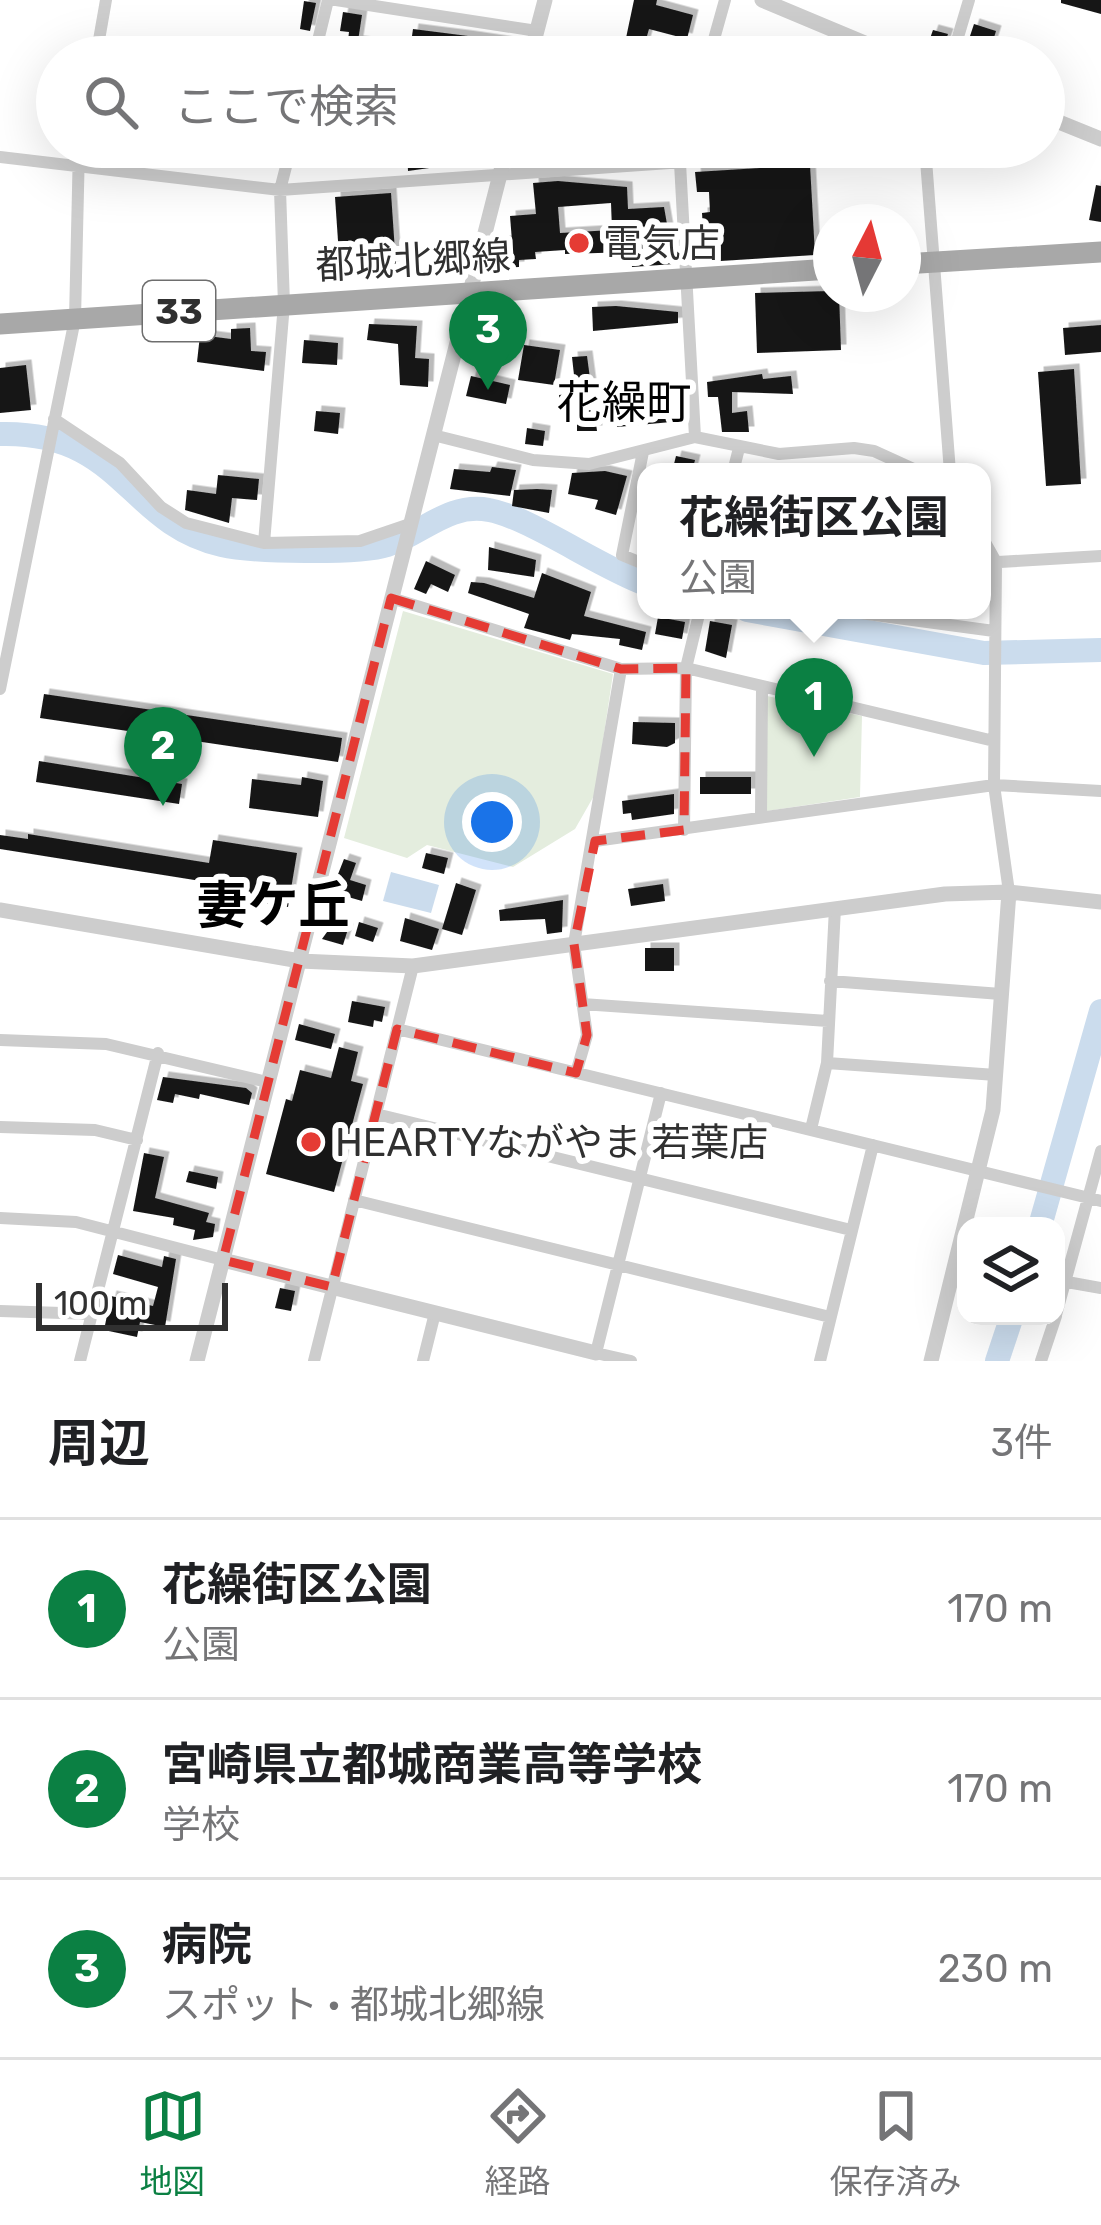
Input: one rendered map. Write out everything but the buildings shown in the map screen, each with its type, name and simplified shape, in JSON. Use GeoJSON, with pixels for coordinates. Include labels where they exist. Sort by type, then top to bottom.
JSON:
{"type":"FeatureCollection","features":[{"type":"Feature","properties":{"kind":"main road"},"geometry":{"type":"LineString","coordinates":[[921,262],[1101,252]]}},
{"type":"Feature","properties":{"kind":"main road","name":"都城北郷線"},"geometry":{"type":"LineString","coordinates":[[0,324],[813,270]]}},
{"type":"Feature","properties":{"kind":"street"},"geometry":{"type":"LineString","coordinates":[[100,36],[106,0]]}},
{"type":"Feature","properties":{"kind":"street"},"geometry":{"type":"LineString","coordinates":[[321,36],[332,0],[537,31]]}},
{"type":"Feature","properties":{"kind":"street"},"geometry":{"type":"LineString","coordinates":[[536,36],[544,0]]}},
{"type":"Feature","properties":{"kind":"street"},"geometry":{"type":"LineString","coordinates":[[715,36],[725,0]]}},
{"type":"Feature","properties":{"kind":"street"},"geometry":{"type":"LineString","coordinates":[[762,0],[848,36]]}},
{"type":"Feature","properties":{"kind":"street"},"geometry":{"type":"LineString","coordinates":[[958,36],[969,0]]}},
{"type":"Feature","properties":{"kind":"street"},"geometry":{"type":"LineString","coordinates":[[1065,125],[1101,140]]}},
{"type":"Feature","properties":{"kind":"street"},"geometry":{"type":"LineString","coordinates":[[0,158],[36,162]]}},
{"type":"Feature","properties":{"kind":"street"},"geometry":{"type":"LineString","coordinates":[[0,689],[75,319],[76,168]]}},
{"type":"Feature","properties":{"kind":"street"},"geometry":{"type":"LineString","coordinates":[[93,168],[280,190],[605,168]]}},
{"type":"Feature","properties":{"kind":"street"},"geometry":{"type":"LineString","coordinates":[[263,543],[284,304],[280,190],[286,168]]}},
{"type":"Feature","properties":{"kind":"street"},"geometry":{"type":"LineString","coordinates":[[196,1361],[502,168]]}},
{"type":"Feature","properties":{"kind":"street"},"geometry":{"type":"LineString","coordinates":[[680,168],[695,437]]}},
{"type":"Feature","properties":{"kind":"street"},"geometry":{"type":"LineString","coordinates":[[926,168],[949,463]]}},
{"type":"Feature","properties":{"kind":"street"},"geometry":{"type":"LineString","coordinates":[[53,425],[120,463],[161,507],[186,523],[263,543],[360,541],[410,524]]}},
{"type":"Feature","properties":{"kind":"street"},"geometry":{"type":"LineString","coordinates":[[433,434],[533,460],[589,464],[695,437],[779,454],[854,448],[900,463]]}},
{"type":"Feature","properties":{"kind":"street"},"geometry":{"type":"LineString","coordinates":[[735,463],[739,448]]}},
{"type":"Feature","properties":{"kind":"street"},"geometry":{"type":"LineString","coordinates":[[641,463],[643,452]]}},
{"type":"Feature","properties":{"kind":"street"},"geometry":{"type":"LineString","coordinates":[[637,481],[622,555],[637,561]]}},
{"type":"Feature","properties":{"kind":"street"},"geometry":{"type":"LineString","coordinates":[[991,562],[1101,556]]}},
{"type":"Feature","properties":{"kind":"street"},"geometry":{"type":"LineString","coordinates":[[931,1361],[996,1076],[1010,892],[994,785],[991,591]]}},
{"type":"Feature","properties":{"kind":"street"},"geometry":{"type":"LineString","coordinates":[[391,598],[621,669],[686,668],[994,741]]}},
{"type":"Feature","properties":{"kind":"street"},"geometry":{"type":"LineString","coordinates":[[0,602],[17,605]]}},
{"type":"Feature","properties":{"kind":"street"},"geometry":{"type":"LineString","coordinates":[[684,830],[686,668],[698,619]]}},
{"type":"Feature","properties":{"kind":"street"},"geometry":{"type":"LineString","coordinates":[[896,619],[994,634]]}},
{"type":"Feature","properties":{"kind":"street"},"geometry":{"type":"LineString","coordinates":[[576,1073],[587,1035],[574,944],[621,669]]}},
{"type":"Feature","properties":{"kind":"street"},"geometry":{"type":"LineString","coordinates":[[760,817],[762,687]]}},
{"type":"Feature","properties":{"kind":"street"},"geometry":{"type":"LineString","coordinates":[[595,842],[994,785],[1101,791]]}},
{"type":"Feature","properties":{"kind":"street"},"geometry":{"type":"LineString","coordinates":[[0,910],[300,961],[412,966],[835,908],[1010,892],[1101,902]]}},
{"type":"Feature","properties":{"kind":"street"},"geometry":{"type":"LineString","coordinates":[[812,1130],[827,1063],[835,908]]}},
{"type":"Feature","properties":{"kind":"street"},"geometry":{"type":"LineString","coordinates":[[314,1361],[412,966]]}},
{"type":"Feature","properties":{"kind":"street"},"geometry":{"type":"LineString","coordinates":[[830,981],[1001,994]]}},
{"type":"Feature","properties":{"kind":"street"},"geometry":{"type":"LineString","coordinates":[[582,1004],[828,1021]]}},
{"type":"Feature","properties":{"kind":"street"},"geometry":{"type":"LineString","coordinates":[[397,1029],[1090,1199]]}},
{"type":"Feature","properties":{"kind":"street"},"geometry":{"type":"LineString","coordinates":[[0,1040],[106,1044],[267,1082]]}},
{"type":"Feature","properties":{"kind":"street"},"geometry":{"type":"LineString","coordinates":[[80,1361],[158,1053]]}},
{"type":"Feature","properties":{"kind":"street"},"geometry":{"type":"LineString","coordinates":[[827,1063],[996,1076]]}},
{"type":"Feature","properties":{"kind":"street"},"geometry":{"type":"LineString","coordinates":[[596,1352],[661,1093]]}},
{"type":"Feature","properties":{"kind":"street"},"geometry":{"type":"LineString","coordinates":[[376,1114],[851,1230]]}},
{"type":"Feature","properties":{"kind":"street"},"geometry":{"type":"LineString","coordinates":[[0,1126],[95,1130],[136,1140]]}},
{"type":"Feature","properties":{"kind":"street"},"geometry":{"type":"LineString","coordinates":[[820,1361],[874,1145]]}},
{"type":"Feature","properties":{"kind":"street"},"geometry":{"type":"LineString","coordinates":[[1065,1285],[1101,1151]]}},
{"type":"Feature","properties":{"kind":"street"},"geometry":{"type":"LineString","coordinates":[[354,1200],[830,1317]]}},
{"type":"Feature","properties":{"kind":"street"},"geometry":{"type":"LineString","coordinates":[[0,1218],[57,1220],[112,1231],[631,1361]]}},
{"type":"Feature","properties":{"kind":"street"},"geometry":{"type":"LineString","coordinates":[[1066,1282],[1101,1288]]}},
{"type":"Feature","properties":{"kind":"street"},"geometry":{"type":"LineString","coordinates":[[0,1311],[93,1314]]}},
{"type":"Feature","properties":{"kind":"street"},"geometry":{"type":"LineString","coordinates":[[423,1361],[435,1313]]}},
{"type":"Feature","properties":{"kind":"street"},"geometry":{"type":"LineString","coordinates":[[1041,1361],[1053,1325]]}},
{"type":"Feature","properties":{"kind":"highlighted area"},"geometry":{"type":"Polygon","coordinates":[[[391,598],[621,669],[686,668],[684,830],[595,841],[574,944],[587,1035],[576,1073],[397,1029],[332,1287],[223,1260],[391,598]]]}},
{"type":"Feature","properties":{"kind":"green space"},"geometry":{"type":"Polygon","coordinates":[[[403,611],[613,674],[595,794],[575,829],[513,867],[427,845],[407,858],[344,838],[403,611]]]}},
{"type":"Feature","properties":{"kind":"green space"},"geometry":{"type":"Polygon","coordinates":[[[767,696],[862,716],[860,797],[767,811],[767,696]]]}},
{"type":"Feature","properties":{"kind":"water"},"geometry":{"type":"Polygon","coordinates":[[[391,872],[439,885],[431,913],[383,901],[391,872]]]}},
{"type":"Feature","properties":{"kind":"waterway"},"geometry":{"type":"LineString","coordinates":[[0,434],[41,437],[74,447],[99,462],[164,518],[222,545],[305,551],[373,548],[448,515],[489,510],[524,522],[637,580]]}},
{"type":"Feature","properties":{"kind":"waterway"},"geometry":{"type":"LineString","coordinates":[[797,619],[984,653],[1101,650]]}},
{"type":"Feature","properties":{"kind":"waterway"},"geometry":{"type":"LineString","coordinates":[[1043,1217],[1101,1011]]}},
{"type":"Feature","properties":{"kind":"waterway"},"geometry":{"type":"LineString","coordinates":[[997,1361],[1009,1325]]}},
{"type":"Feature","properties":{"kind":"place","name":"電気店"},"geometry":{"type":"Point","coordinates":[579,243]}},
{"type":"Feature","properties":{"kind":"place","name":"病院"},"geometry":{"type":"Point","coordinates":[488,390]}},
{"type":"Feature","properties":{"kind":"place","name":"花繰街区公園"},"geometry":{"type":"Point","coordinates":[814,757]}},
{"type":"Feature","properties":{"kind":"place","name":"宮崎県立都城商業高等学校"},"geometry":{"type":"Point","coordinates":[163,806]}},
{"type":"Feature","properties":{"kind":"place","name":"HEARTYながやま 若葉店"},"geometry":{"type":"Point","coordinates":[311,1142]}},
{"type":"Feature","properties":{"kind":"district","name":"花繰町"},"geometry":{"type":"Point","coordinates":[624,402]}},
{"type":"Feature","properties":{"kind":"district","name":"妻ケ丘"},"geometry":{"type":"Point","coordinates":[273,905]}}]}
